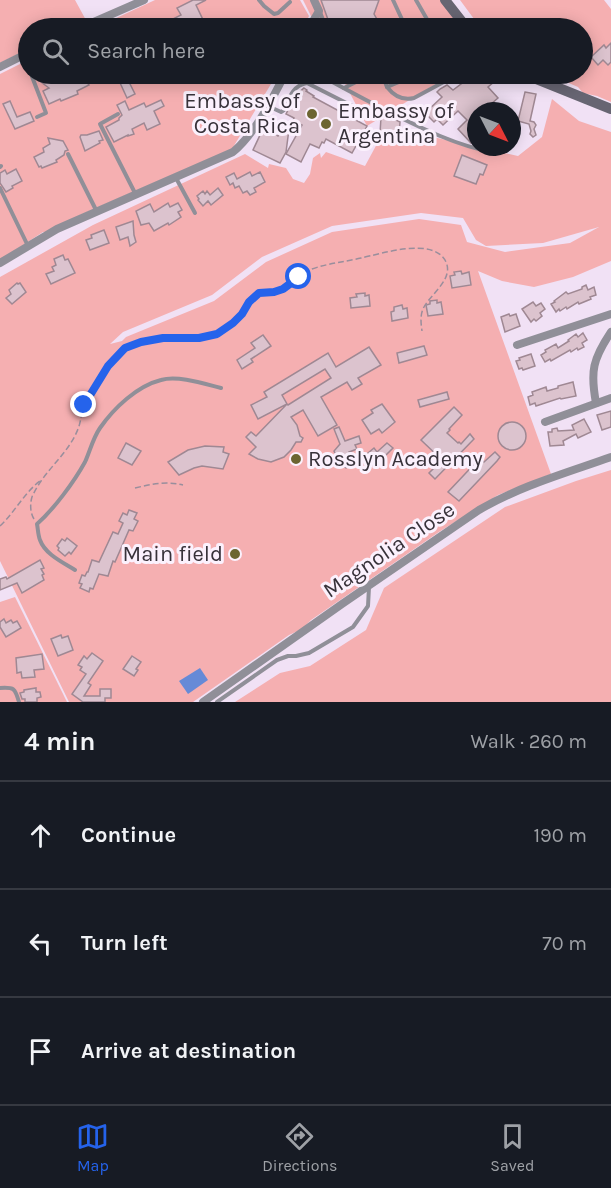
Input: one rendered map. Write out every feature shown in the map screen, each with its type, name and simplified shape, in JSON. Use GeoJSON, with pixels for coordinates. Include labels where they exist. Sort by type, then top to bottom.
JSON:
{"type":"FeatureCollection","features":[{"type":"Feature","properties":{"kind":"main road"},"geometry":{"type":"LineString","coordinates":[[445,0],[459,18]]}},
{"type":"Feature","properties":{"kind":"main road"},"geometry":{"type":"LineString","coordinates":[[550,84],[611,109]]}},
{"type":"Feature","properties":{"kind":"street"},"geometry":{"type":"LineString","coordinates":[[105,18],[144,0]]}},
{"type":"Feature","properties":{"kind":"street"},"geometry":{"type":"LineString","coordinates":[[314,0],[319,10],[315,18]]}},
{"type":"Feature","properties":{"kind":"street"},"geometry":{"type":"LineString","coordinates":[[0,67],[18,59]]}},
{"type":"Feature","properties":{"kind":"street"},"geometry":{"type":"LineString","coordinates":[[0,263],[57,229],[233,152],[242,145],[280,84]]}},
{"type":"Feature","properties":{"kind":"street"},"geometry":{"type":"LineString","coordinates":[[517,345],[611,314]]}},
{"type":"Feature","properties":{"kind":"street"},"geometry":{"type":"LineString","coordinates":[[596,403],[592,383],[593,370],[597,357],[611,332]]}},
{"type":"Feature","properties":{"kind":"street"},"geometry":{"type":"LineString","coordinates":[[545,422],[611,398]]}},
{"type":"Feature","properties":{"kind":"street","name":"Magnolia Close"},"geometry":{"type":"LineString","coordinates":[[203,702],[479,510],[522,489],[611,457]]}},
{"type":"Feature","properties":{"kind":"lane"},"geometry":{"type":"LineString","coordinates":[[259,0],[274,14],[290,2]]}},
{"type":"Feature","properties":{"kind":"lane"},"geometry":{"type":"LineString","coordinates":[[393,0],[401,18]]}},
{"type":"Feature","properties":{"kind":"lane"},"geometry":{"type":"LineString","coordinates":[[416,0],[426,18]]}},
{"type":"Feature","properties":{"kind":"lane"},"geometry":{"type":"LineString","coordinates":[[319,10],[322,18]]}},
{"type":"Feature","properties":{"kind":"lane"},"geometry":{"type":"LineString","coordinates":[[35,84],[46,113],[37,117]]}},
{"type":"Feature","properties":{"kind":"lane"},"geometry":{"type":"LineString","coordinates":[[268,106],[281,112],[284,110],[299,84]]}},
{"type":"Feature","properties":{"kind":"lane"},"geometry":{"type":"LineString","coordinates":[[309,84],[378,119]]}},
{"type":"Feature","properties":{"kind":"lane"},"geometry":{"type":"LineString","coordinates":[[337,84],[432,134],[467,146]]}},
{"type":"Feature","properties":{"kind":"lane"},"geometry":{"type":"LineString","coordinates":[[344,88],[352,84]]}},
{"type":"Feature","properties":{"kind":"lane"},"geometry":{"type":"LineString","coordinates":[[386,84],[392,94],[407,100],[437,84]]}},
{"type":"Feature","properties":{"kind":"lane"},"geometry":{"type":"LineString","coordinates":[[387,87],[394,84]]}},
{"type":"Feature","properties":{"kind":"lane"},"geometry":{"type":"LineString","coordinates":[[118,114],[100,124],[136,195]]}},
{"type":"Feature","properties":{"kind":"lane"},"geometry":{"type":"LineString","coordinates":[[68,154],[97,212]]}},
{"type":"Feature","properties":{"kind":"lane"},"geometry":{"type":"LineString","coordinates":[[176,178],[195,213]]}},
{"type":"Feature","properties":{"kind":"lane"},"geometry":{"type":"LineString","coordinates":[[0,188],[28,246]]}},
{"type":"Feature","properties":{"kind":"lane"},"geometry":{"type":"LineString","coordinates":[[75,570],[45,550],[40,541],[37,524],[49,514],[74,479],[85,462],[100,429],[122,402],[144,387],[163,379],[197,382],[221,388]]}},
{"type":"Feature","properties":{"kind":"lane"},"geometry":{"type":"LineString","coordinates":[[217,702],[277,660],[309,653],[353,627],[368,606],[369,586]]}},
{"type":"Feature","properties":{"kind":"lane"},"geometry":{"type":"LineString","coordinates":[[0,688],[10,687],[14,690],[18,702]]}},
{"type":"Feature","properties":{"kind":"path"},"geometry":{"type":"LineString","coordinates":[[37,524],[32,515],[31,499],[41,480],[65,450],[78,429],[84,405],[108,366],[125,348],[163,338],[199,338],[217,334],[238,318],[249,302],[259,293],[283,289],[309,270],[341,260],[420,248],[433,251],[447,263],[447,273],[443,282],[423,309],[420,318],[422,331]]}},
{"type":"Feature","properties":{"kind":"path"},"geometry":{"type":"LineString","coordinates":[[0,526],[32,487],[41,480]]}},
{"type":"Feature","properties":{"kind":"path"},"geometry":{"type":"LineString","coordinates":[[135,488],[155,483],[183,485]]}},
{"type":"Feature","properties":{"kind":"shaded area"},"geometry":{"type":"Polygon","coordinates":[[[0,0],[75,0],[85,18],[18,18],[18,54],[0,63],[0,0]]]}},
{"type":"Feature","properties":{"kind":"shaded area"},"geometry":{"type":"Polygon","coordinates":[[[155,0],[300,0],[309,16],[308,18],[116,18],[155,0]]]}},
{"type":"Feature","properties":{"kind":"shaded area"},"geometry":{"type":"Polygon","coordinates":[[[303,0],[450,0],[462,18],[312,18],[303,0]]]}},
{"type":"Feature","properties":{"kind":"shaded area"},"geometry":{"type":"Polygon","coordinates":[[[460,0],[604,0],[611,9],[611,102],[583,93],[571,84],[593,84],[593,18],[473,18],[460,0]]]}},
{"type":"Feature","properties":{"kind":"shaded area"},"geometry":{"type":"Polygon","coordinates":[[[18,65],[18,84],[271,84],[232,149],[43,232],[0,260],[0,74],[18,65]]]}},
{"type":"Feature","properties":{"kind":"shaded area"},"geometry":{"type":"Polygon","coordinates":[[[345,84],[436,84],[367,126],[345,84]]]}},
{"type":"Feature","properties":{"kind":"shaded area","name":"Rosslyn Academy"},"geometry":{"type":"Polygon","coordinates":[[[552,99],[579,121],[611,132],[611,261],[573,277],[534,287],[502,281],[478,271],[551,474],[498,495],[439,532],[311,620],[302,629],[289,635],[193,702],[69,702],[0,561],[0,277],[93,225],[245,154],[268,168],[269,164],[286,168],[293,179],[304,183],[310,174],[313,158],[320,153],[321,158],[326,152],[365,166],[378,142],[404,143],[415,133],[467,145],[467,156],[521,156],[542,137],[552,99]],[[421,213],[332,226],[262,257],[212,295],[123,332],[110,344],[122,341],[126,337],[214,301],[266,262],[332,232],[419,219],[461,225],[467,242],[505,252],[570,243],[599,227],[543,243],[486,246],[476,240],[463,218],[421,213]]]}},
{"type":"Feature","properties":{"kind":"shaded area"},"geometry":{"type":"Polygon","coordinates":[[[611,470],[611,702],[235,702],[280,673],[310,666],[366,630],[384,588],[505,507],[611,470]]]}},
{"type":"Feature","properties":{"kind":"shaded area"},"geometry":{"type":"Polygon","coordinates":[[[15,597],[67,702],[0,702],[0,602],[15,597]]]}},
{"type":"Feature","properties":{"kind":"water"},"geometry":{"type":"Polygon","coordinates":[[[200,668],[208,680],[188,694],[179,681],[200,668]]]}},
{"type":"Feature","properties":{"kind":"building"},"geometry":{"type":"Polygon","coordinates":[[[193,0],[206,0],[196,5],[202,18],[175,18],[181,15],[177,8],[193,0]]]}},
{"type":"Feature","properties":{"kind":"building"},"geometry":{"type":"Polygon","coordinates":[[[321,0],[379,0],[374,14],[376,18],[327,18],[321,0]]]}},
{"type":"Feature","properties":{"kind":"building"},"geometry":{"type":"Polygon","coordinates":[[[611,43],[611,62],[608,65],[603,60],[598,65],[593,59],[593,55],[604,45],[606,48],[611,43]]]}},
{"type":"Feature","properties":{"kind":"building"},"geometry":{"type":"Polygon","coordinates":[[[44,84],[89,85],[77,91],[78,94],[49,104],[43,91],[49,88],[44,84]]]}},
{"type":"Feature","properties":{"kind":"building"},"geometry":{"type":"Polygon","coordinates":[[[121,84],[130,84],[135,94],[127,98],[121,84]]]}},
{"type":"Feature","properties":{"kind":"building"},"geometry":{"type":"Polygon","coordinates":[[[461,84],[492,84],[488,87],[498,98],[493,102],[467,102],[467,120],[458,111],[443,125],[437,119],[434,122],[425,113],[442,97],[437,92],[447,85],[453,90],[461,84]]]}},
{"type":"Feature","properties":{"kind":"building"},"geometry":{"type":"Polygon","coordinates":[[[304,88],[313,97],[367,126],[352,153],[326,139],[319,148],[310,144],[301,162],[286,154],[302,125],[293,121],[294,118],[286,114],[296,95],[304,88]]]}},
{"type":"Feature","properties":{"kind":"building"},"geometry":{"type":"Polygon","coordinates":[[[525,92],[536,94],[530,121],[536,125],[534,129],[536,135],[533,137],[530,134],[529,124],[521,122],[525,92]]]}},
{"type":"Feature","properties":{"kind":"building"},"geometry":{"type":"Polygon","coordinates":[[[161,100],[164,106],[154,111],[160,124],[147,130],[144,123],[132,129],[134,134],[114,142],[106,127],[119,120],[122,115],[117,105],[125,101],[129,110],[144,103],[146,107],[161,100]]]}},
{"type":"Feature","properties":{"kind":"building"},"geometry":{"type":"Polygon","coordinates":[[[10,101],[17,117],[30,112],[34,121],[15,129],[3,104],[10,101]]]}},
{"type":"Feature","properties":{"kind":"building"},"geometry":{"type":"Polygon","coordinates":[[[381,117],[390,117],[400,122],[399,135],[380,134],[381,117]]]}},
{"type":"Feature","properties":{"kind":"building"},"geometry":{"type":"Polygon","coordinates":[[[467,120],[467,139],[458,129],[467,120]]]}},
{"type":"Feature","properties":{"kind":"building"},"geometry":{"type":"Polygon","coordinates":[[[284,125],[289,129],[286,152],[280,163],[253,150],[263,126],[278,136],[284,125]]]}},
{"type":"Feature","properties":{"kind":"building"},"geometry":{"type":"Polygon","coordinates":[[[99,131],[103,140],[85,151],[81,135],[99,131]]]}},
{"type":"Feature","properties":{"kind":"building"},"geometry":{"type":"Polygon","coordinates":[[[48,138],[63,141],[68,150],[56,160],[57,162],[42,168],[39,167],[34,157],[44,152],[43,148],[50,144],[48,138]]]}},
{"type":"Feature","properties":{"kind":"building"},"geometry":{"type":"Polygon","coordinates":[[[462,155],[487,165],[476,184],[454,176],[462,155]]]}},
{"type":"Feature","properties":{"kind":"building"},"geometry":{"type":"Polygon","coordinates":[[[16,169],[22,181],[6,192],[0,183],[0,173],[5,170],[7,174],[16,169]]]}},
{"type":"Feature","properties":{"kind":"building"},"geometry":{"type":"Polygon","coordinates":[[[250,172],[252,176],[260,172],[265,182],[254,188],[256,192],[250,195],[247,191],[243,193],[239,186],[235,188],[233,183],[230,185],[226,177],[234,173],[237,179],[250,172]]]}},
{"type":"Feature","properties":{"kind":"building"},"geometry":{"type":"Polygon","coordinates":[[[218,188],[223,195],[211,205],[208,201],[203,206],[197,196],[203,191],[205,194],[207,191],[210,195],[218,188]]]}},
{"type":"Feature","properties":{"kind":"building"},"geometry":{"type":"Polygon","coordinates":[[[168,203],[170,207],[178,203],[182,210],[178,212],[181,217],[154,231],[149,223],[141,225],[136,211],[150,204],[154,212],[168,203]]]}},
{"type":"Feature","properties":{"kind":"building"},"geometry":{"type":"Polygon","coordinates":[[[133,221],[136,242],[130,246],[128,237],[120,240],[116,227],[133,221]]]}},
{"type":"Feature","properties":{"kind":"building"},"geometry":{"type":"Polygon","coordinates":[[[104,230],[109,243],[90,250],[86,240],[92,238],[91,235],[104,230]]]}},
{"type":"Feature","properties":{"kind":"building"},"geometry":{"type":"Polygon","coordinates":[[[63,255],[65,260],[68,259],[75,273],[51,284],[46,274],[54,271],[52,267],[56,265],[54,259],[63,255]]]}},
{"type":"Feature","properties":{"kind":"building"},"geometry":{"type":"Polygon","coordinates":[[[461,271],[462,274],[469,272],[471,285],[452,288],[450,276],[455,275],[454,272],[461,271]]]}},
{"type":"Feature","properties":{"kind":"building"},"geometry":{"type":"Polygon","coordinates":[[[20,283],[26,292],[12,304],[6,298],[11,294],[9,290],[20,283]]]}},
{"type":"Feature","properties":{"kind":"building"},"geometry":{"type":"Polygon","coordinates":[[[586,285],[588,290],[594,287],[596,295],[556,312],[551,304],[554,301],[566,292],[568,294],[586,285]]]}},
{"type":"Feature","properties":{"kind":"building"},"geometry":{"type":"Polygon","coordinates":[[[365,293],[365,296],[369,295],[370,306],[351,308],[350,298],[357,297],[356,294],[365,293]]]}},
{"type":"Feature","properties":{"kind":"building"},"geometry":{"type":"Polygon","coordinates":[[[437,300],[437,303],[441,302],[443,314],[428,316],[426,305],[430,304],[430,301],[437,300]]]}},
{"type":"Feature","properties":{"kind":"building"},"geometry":{"type":"Polygon","coordinates":[[[533,302],[536,306],[541,303],[545,309],[540,313],[542,316],[531,322],[522,309],[533,302]]]}},
{"type":"Feature","properties":{"kind":"building"},"geometry":{"type":"Polygon","coordinates":[[[402,305],[403,309],[407,308],[408,318],[392,321],[391,312],[394,311],[394,307],[402,305]]]}},
{"type":"Feature","properties":{"kind":"building"},"geometry":{"type":"Polygon","coordinates":[[[509,314],[510,316],[516,314],[520,326],[505,332],[501,317],[509,314]]]}},
{"type":"Feature","properties":{"kind":"building"},"geometry":{"type":"Polygon","coordinates":[[[583,333],[587,340],[582,343],[584,347],[571,352],[570,350],[545,362],[541,355],[546,352],[545,350],[556,344],[558,348],[576,334],[578,337],[583,333]]]}},
{"type":"Feature","properties":{"kind":"building"},"geometry":{"type":"Polygon","coordinates":[[[263,335],[271,346],[251,359],[253,362],[242,369],[237,360],[255,348],[251,343],[263,335]]]}},
{"type":"Feature","properties":{"kind":"building"},"geometry":{"type":"Polygon","coordinates":[[[424,346],[427,355],[399,363],[397,353],[424,346]]]}},
{"type":"Feature","properties":{"kind":"building"},"geometry":{"type":"Polygon","coordinates":[[[369,347],[381,365],[358,378],[362,384],[352,390],[347,382],[321,397],[337,425],[318,436],[303,410],[291,417],[303,438],[301,442],[296,442],[284,457],[271,462],[249,454],[256,447],[246,437],[251,432],[256,436],[287,404],[258,419],[251,405],[267,397],[264,392],[328,353],[336,367],[369,347]],[[325,369],[282,395],[287,404],[331,378],[325,369]]]}},
{"type":"Feature","properties":{"kind":"building"},"geometry":{"type":"Polygon","coordinates":[[[531,354],[535,366],[519,369],[516,361],[531,354]]]}},
{"type":"Feature","properties":{"kind":"building"},"geometry":{"type":"Polygon","coordinates":[[[573,382],[576,396],[560,398],[536,406],[535,403],[530,405],[528,397],[533,395],[532,392],[546,387],[547,391],[573,382]]]}},
{"type":"Feature","properties":{"kind":"building"},"geometry":{"type":"Polygon","coordinates":[[[447,392],[449,399],[420,407],[418,400],[447,392]]]}},
{"type":"Feature","properties":{"kind":"building"},"geometry":{"type":"Polygon","coordinates":[[[382,404],[395,422],[382,433],[379,429],[371,434],[362,420],[373,413],[371,410],[382,404]]]}},
{"type":"Feature","properties":{"kind":"building"},"geometry":{"type":"Polygon","coordinates":[[[454,407],[462,415],[447,433],[461,444],[470,434],[474,439],[435,479],[429,473],[442,460],[421,440],[454,407]]]}},
{"type":"Feature","properties":{"kind":"building"},"geometry":{"type":"Polygon","coordinates":[[[611,411],[611,427],[602,430],[597,415],[611,411]]]}},
{"type":"Feature","properties":{"kind":"building"},"geometry":{"type":"Polygon","coordinates":[[[584,419],[591,432],[578,438],[576,434],[563,441],[564,445],[550,446],[548,432],[557,428],[558,431],[574,430],[572,425],[584,419]]]}},
{"type":"Feature","properties":{"kind":"building"},"geometry":{"type":"Polygon","coordinates":[[[512,422],[522,426],[526,436],[522,446],[512,450],[502,446],[498,436],[502,426],[512,422]]]}},
{"type":"Feature","properties":{"kind":"building"},"geometry":{"type":"Polygon","coordinates":[[[339,427],[345,441],[359,436],[361,443],[355,445],[357,449],[349,452],[353,464],[346,468],[341,465],[334,451],[340,444],[334,429],[339,427]]]}},
{"type":"Feature","properties":{"kind":"building"},"geometry":{"type":"Polygon","coordinates":[[[126,443],[141,451],[132,465],[118,458],[126,443]]]}},
{"type":"Feature","properties":{"kind":"building"},"geometry":{"type":"Polygon","coordinates":[[[387,443],[393,448],[383,458],[385,460],[378,467],[374,464],[371,467],[365,460],[369,457],[367,454],[374,448],[377,452],[387,443]]]}},
{"type":"Feature","properties":{"kind":"building"},"geometry":{"type":"Polygon","coordinates":[[[205,446],[224,447],[223,452],[229,454],[223,469],[202,466],[179,475],[168,462],[188,450],[205,446]]]}},
{"type":"Feature","properties":{"kind":"building"},"geometry":{"type":"Polygon","coordinates":[[[495,452],[500,457],[459,501],[448,492],[480,458],[484,462],[495,452]]]}},
{"type":"Feature","properties":{"kind":"building"},"geometry":{"type":"Polygon","coordinates":[[[129,510],[137,513],[134,519],[138,521],[133,531],[129,530],[108,576],[99,574],[93,589],[90,588],[89,592],[80,588],[82,575],[85,576],[88,572],[92,560],[99,562],[113,532],[118,534],[123,523],[119,521],[123,513],[127,515],[129,510]]]}},
{"type":"Feature","properties":{"kind":"building"},"geometry":{"type":"Polygon","coordinates":[[[67,538],[77,546],[71,554],[69,552],[65,556],[57,546],[62,539],[65,541],[67,538]]]}},
{"type":"Feature","properties":{"kind":"building"},"geometry":{"type":"Polygon","coordinates":[[[40,560],[44,568],[41,569],[44,580],[22,593],[17,583],[0,590],[0,579],[6,577],[7,579],[40,560]]]}},
{"type":"Feature","properties":{"kind":"building"},"geometry":{"type":"Polygon","coordinates":[[[4,619],[6,623],[11,620],[13,623],[17,621],[21,628],[6,637],[0,627],[0,622],[4,619]]]}},
{"type":"Feature","properties":{"kind":"building"},"geometry":{"type":"Polygon","coordinates":[[[61,635],[62,638],[68,636],[73,650],[58,656],[51,639],[61,635]]]}},
{"type":"Feature","properties":{"kind":"building"},"geometry":{"type":"Polygon","coordinates":[[[92,653],[103,661],[88,683],[91,685],[84,696],[100,696],[100,689],[111,689],[111,698],[105,698],[105,702],[83,702],[72,694],[86,674],[80,670],[82,667],[78,665],[84,656],[87,659],[92,653]]]}},
{"type":"Feature","properties":{"kind":"building"},"geometry":{"type":"Polygon","coordinates":[[[42,654],[44,669],[34,670],[35,677],[22,678],[21,672],[17,673],[16,658],[42,654]]]}},
{"type":"Feature","properties":{"kind":"building"},"geometry":{"type":"Polygon","coordinates":[[[132,656],[141,662],[134,676],[123,669],[132,656]]]}},
{"type":"Feature","properties":{"kind":"building"},"geometry":{"type":"Polygon","coordinates":[[[36,688],[36,692],[40,692],[41,697],[37,698],[37,702],[25,702],[25,699],[22,699],[20,693],[36,688]]]}},
{"type":"Feature","properties":{"kind":"place","name":"Embassy of Costa Rica"},"geometry":{"type":"Point","coordinates":[312,114]}},
{"type":"Feature","properties":{"kind":"place","name":"Embassy of Argentina"},"geometry":{"type":"Point","coordinates":[326,124]}},
{"type":"Feature","properties":{"kind":"place","name":"Rosslyn Academy"},"geometry":{"type":"Point","coordinates":[296,459]}},
{"type":"Feature","properties":{"kind":"place","name":"Main field"},"geometry":{"type":"Point","coordinates":[235,554]}},
{"type":"Feature","properties":{"kind":"route"},"geometry":{"type":"LineString","coordinates":[[84,405],[108,366],[125,348],[163,338],[199,338],[217,334],[233,323],[259,293],[283,289],[299,277]]}}]}
